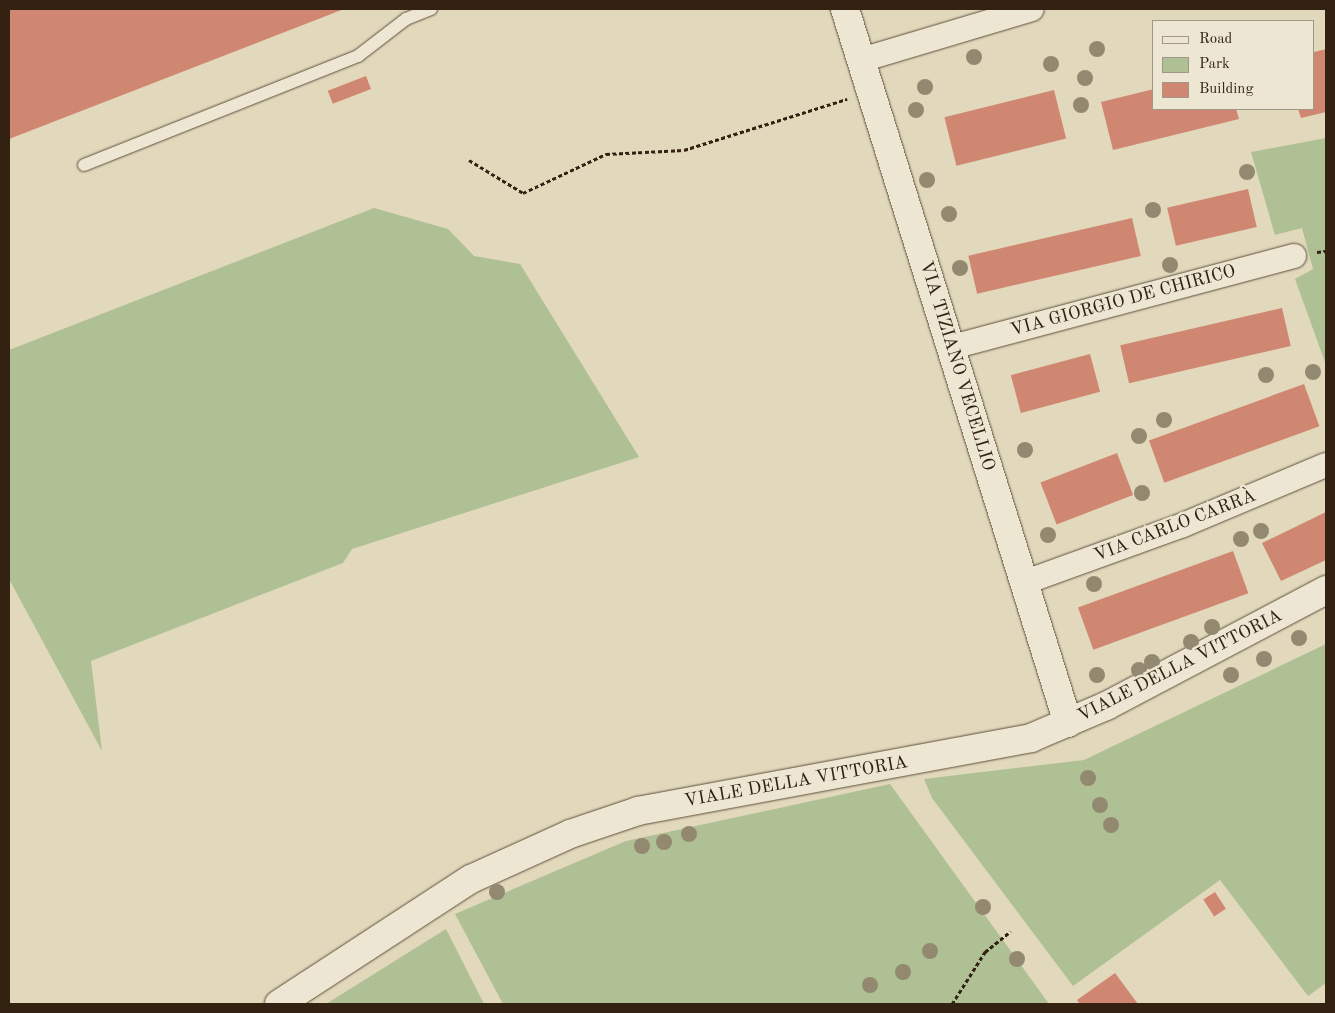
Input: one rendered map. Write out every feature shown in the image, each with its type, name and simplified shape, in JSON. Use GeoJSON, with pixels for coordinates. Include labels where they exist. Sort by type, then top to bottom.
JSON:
{"type":"FeatureCollection","features":[{"type":"Feature","properties":{"kind":"street","name":"VIA TIZIANO VECELLIO"},"geometry":{"type":"LineString","coordinates":[[845,9],[952,346],[1023,584],[1068,723]]}},
{"type":"Feature","properties":{"kind":"street"},"geometry":{"type":"LineString","coordinates":[[861,60],[1032,9]]}},
{"type":"Feature","properties":{"kind":"street","name":"VIA GIORGIO DE CHIRICO"},"geometry":{"type":"LineString","coordinates":[[952,346],[1294,256]]}},
{"type":"Feature","properties":{"kind":"street","name":"VIA CARLO CARRÀ"},"geometry":{"type":"LineString","coordinates":[[1023,584],[1183,525],[1326,465]]}},
{"type":"Feature","properties":{"kind":"street","name":"VIALE DELLA VITTORIA"},"geometry":{"type":"LineString","coordinates":[[279,1004],[471,879],[570,834],[638,811],[1031,738],[1068,723],[1326,590]]}},
{"type":"Feature","properties":{"kind":"lane"},"geometry":{"type":"LineString","coordinates":[[84,165],[358,56],[404,14],[431,9]]}},
{"type":"Feature","properties":{"kind":"path"},"geometry":{"type":"LineString","coordinates":[[469,160],[523,193],[606,154],[684,150],[870,92]]}},
{"type":"Feature","properties":{"kind":"path"},"geometry":{"type":"LineString","coordinates":[[952,1004],[985,952],[1011,931]]}},
{"type":"Feature","properties":{"kind":"green space"},"geometry":{"type":"Polygon","coordinates":[[[1326,138],[1326,365],[1295,279],[1313,269],[1302,228],[1275,235],[1251,152],[1326,138]]]}},
{"type":"Feature","properties":{"kind":"green space"},"geometry":{"type":"Polygon","coordinates":[[[374,208],[448,229],[474,256],[520,264],[639,457],[352,549],[343,563],[91,661],[102,751],[9,579],[9,350],[374,208]]]}},
{"type":"Feature","properties":{"kind":"green space"},"geometry":{"type":"Polygon","coordinates":[[[1326,644],[1326,983],[1308,996],[1220,880],[1073,986],[932,798],[924,779],[1084,760],[1326,644]]]}},
{"type":"Feature","properties":{"kind":"green space"},"geometry":{"type":"Polygon","coordinates":[[[890,784],[1049,1004],[503,1004],[455,914],[626,841],[890,784]]]}},
{"type":"Feature","properties":{"kind":"green space"},"geometry":{"type":"Polygon","coordinates":[[[446,929],[484,1004],[326,1004],[446,929]]]}},
{"type":"Feature","properties":{"kind":"building"},"geometry":{"type":"Polygon","coordinates":[[[9,9],[344,9],[9,139],[9,9]]]}},
{"type":"Feature","properties":{"kind":"building"},"geometry":{"type":"Polygon","coordinates":[[[1326,49],[1326,112],[1301,118],[1298,110],[1315,110],[1315,52],[1326,49]]]}},
{"type":"Feature","properties":{"kind":"building"},"geometry":{"type":"Polygon","coordinates":[[[366,76],[371,89],[333,104],[328,91],[366,76]]]}},
{"type":"Feature","properties":{"kind":"building"},"geometry":{"type":"Polygon","coordinates":[[[1152,89],[1152,110],[1236,110],[1239,119],[1113,150],[1101,102],[1152,89]]]}},
{"type":"Feature","properties":{"kind":"building"},"geometry":{"type":"Polygon","coordinates":[[[1054,90],[1066,139],[956,166],[944,117],[1054,90]]]}},
{"type":"Feature","properties":{"kind":"building"},"geometry":{"type":"Polygon","coordinates":[[[1248,189],[1257,227],[1176,246],[1167,208],[1248,189]]]}},
{"type":"Feature","properties":{"kind":"building"},"geometry":{"type":"Polygon","coordinates":[[[1132,218],[1141,256],[977,294],[968,256],[1132,218]]]}},
{"type":"Feature","properties":{"kind":"building"},"geometry":{"type":"Polygon","coordinates":[[[1282,308],[1291,346],[1129,383],[1120,345],[1282,308]]]}},
{"type":"Feature","properties":{"kind":"building"},"geometry":{"type":"Polygon","coordinates":[[[1090,354],[1100,392],[1021,413],[1011,375],[1090,354]]]}},
{"type":"Feature","properties":{"kind":"building"},"geometry":{"type":"Polygon","coordinates":[[[1304,384],[1319,426],[1164,483],[1149,440],[1304,384]]]}},
{"type":"Feature","properties":{"kind":"building"},"geometry":{"type":"Polygon","coordinates":[[[1117,453],[1133,495],[1057,524],[1040,482],[1117,453]]]}},
{"type":"Feature","properties":{"kind":"building"},"geometry":{"type":"Polygon","coordinates":[[[1326,512],[1326,560],[1281,581],[1262,543],[1326,512]]]}},
{"type":"Feature","properties":{"kind":"building"},"geometry":{"type":"Polygon","coordinates":[[[1233,551],[1248,593],[1093,650],[1078,607],[1233,551]]]}},
{"type":"Feature","properties":{"kind":"building"},"geometry":{"type":"Polygon","coordinates":[[[1215,892],[1226,909],[1214,916],[1203,900],[1215,892]]]}},
{"type":"Feature","properties":{"kind":"building"},"geometry":{"type":"Polygon","coordinates":[[[1115,973],[1138,1004],[1080,1004],[1077,1000],[1115,973]]]}}]}
